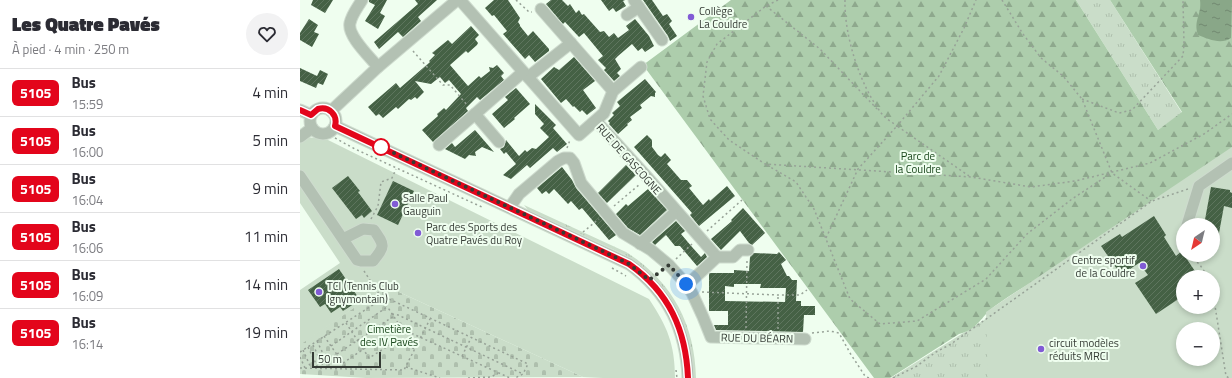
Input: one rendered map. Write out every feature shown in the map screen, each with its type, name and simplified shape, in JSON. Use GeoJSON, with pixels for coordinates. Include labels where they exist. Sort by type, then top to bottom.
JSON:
{"type":"FeatureCollection","features":[{"type":"Feature","properties":{"kind":"street"},"geometry":{"type":"LineString","coordinates":[[362,0],[353,15],[350,24],[351,34],[378,67]]}},
{"type":"Feature","properties":{"kind":"street"},"geometry":{"type":"LineString","coordinates":[[331,111],[378,67],[458,0]]}},
{"type":"Feature","properties":{"kind":"street","name":"RUE DE GASCOGNE"},"geometry":{"type":"LineString","coordinates":[[458,0],[579,135],[596,121],[717,258]]}},
{"type":"Feature","properties":{"kind":"street"},"geometry":{"type":"LineString","coordinates":[[627,15],[636,4],[662,40]]}},
{"type":"Feature","properties":{"kind":"street"},"geometry":{"type":"LineString","coordinates":[[541,9],[613,91]]}},
{"type":"Feature","properties":{"kind":"street"},"geometry":{"type":"LineString","coordinates":[[439,145],[475,114],[571,43]]}},
{"type":"Feature","properties":{"kind":"street"},"geometry":{"type":"LineString","coordinates":[[596,121],[604,113],[613,91],[641,67]]}},
{"type":"Feature","properties":{"kind":"street"},"geometry":{"type":"LineString","coordinates":[[333,129],[336,118],[331,111],[321,108],[311,115],[310,124],[318,133],[322,134],[333,129],[510,207],[629,264],[645,276],[660,293],[672,312],[685,346],[688,378]]}},
{"type":"Feature","properties":{"kind":"street"},"geometry":{"type":"LineString","coordinates":[[300,110],[311,115]]}},
{"type":"Feature","properties":{"kind":"street"},"geometry":{"type":"LineString","coordinates":[[475,114],[499,142]]}},
{"type":"Feature","properties":{"kind":"street"},"geometry":{"type":"LineString","coordinates":[[300,136],[312,128]]}},
{"type":"Feature","properties":{"kind":"street"},"geometry":{"type":"LineString","coordinates":[[510,207],[519,194],[558,161],[567,158]]}},
{"type":"Feature","properties":{"kind":"street","name":"RUE DU BÉARN"},"geometry":{"type":"LineString","coordinates":[[567,158],[574,163],[582,183],[623,233],[651,250],[669,265],[689,289],[711,337],[805,339]]}},
{"type":"Feature","properties":{"kind":"street"},"geometry":{"type":"LineString","coordinates":[[1189,218],[1199,186],[1232,162]]}},
{"type":"Feature","properties":{"kind":"street"},"geometry":{"type":"LineString","coordinates":[[300,176],[357,260],[373,261],[383,249],[383,243],[374,230],[363,229],[343,239]]}},
{"type":"Feature","properties":{"kind":"street"},"geometry":{"type":"LineString","coordinates":[[640,244],[672,215]]}},
{"type":"Feature","properties":{"kind":"street"},"geometry":{"type":"LineString","coordinates":[[689,289],[717,258],[733,257],[740,250],[748,250]]}},
{"type":"Feature","properties":{"kind":"path"},"geometry":{"type":"LineString","coordinates":[[516,0],[529,12],[541,9]]}},
{"type":"Feature","properties":{"kind":"path"},"geometry":{"type":"LineString","coordinates":[[778,0],[766,6],[717,44],[707,62],[703,96],[710,119],[729,140],[765,164],[796,182],[814,209],[850,299],[880,324],[917,321],[986,278],[1027,234],[1072,200],[1112,173]]}},
{"type":"Feature","properties":{"kind":"path"},"geometry":{"type":"LineString","coordinates":[[845,0],[845,13],[854,58],[867,91],[883,115]]}},
{"type":"Feature","properties":{"kind":"path"},"geometry":{"type":"LineString","coordinates":[[826,238],[858,169],[939,76],[964,28],[976,0]]}},
{"type":"Feature","properties":{"kind":"path"},"geometry":{"type":"LineString","coordinates":[[1002,0],[1023,34],[1041,58],[1063,76],[1082,99],[1112,173],[1152,201]]}},
{"type":"Feature","properties":{"kind":"path"},"geometry":{"type":"LineString","coordinates":[[1082,99],[1119,113],[1132,110],[1183,56],[1183,0]]}},
{"type":"Feature","properties":{"kind":"path"},"geometry":{"type":"LineString","coordinates":[[766,6],[820,49],[883,115],[971,177]]}},
{"type":"Feature","properties":{"kind":"path"},"geometry":{"type":"LineString","coordinates":[[406,43],[443,85],[450,85],[475,114]]}},
{"type":"Feature","properties":{"kind":"path"},"geometry":{"type":"LineString","coordinates":[[765,164],[971,177],[1031,187],[1075,181],[1150,163],[1204,134],[1232,114]]}},
{"type":"Feature","properties":{"kind":"path"},"geometry":{"type":"LineString","coordinates":[[333,129],[338,140],[397,169],[484,208]]}},
{"type":"Feature","properties":{"kind":"path"},"geometry":{"type":"LineString","coordinates":[[567,158],[562,153],[567,147],[568,142],[578,134]]}},
{"type":"Feature","properties":{"kind":"path"},"geometry":{"type":"LineString","coordinates":[[367,229],[378,206],[381,182],[392,178],[397,169]]}},
{"type":"Feature","properties":{"kind":"path"},"geometry":{"type":"LineString","coordinates":[[575,238],[606,214],[643,181]]}},
{"type":"Feature","properties":{"kind":"path"},"geometry":{"type":"LineString","coordinates":[[893,378],[917,366],[936,352],[951,344],[1152,201],[1199,186]]}},
{"type":"Feature","properties":{"kind":"path"},"geometry":{"type":"LineString","coordinates":[[745,338],[748,250]]}},
{"type":"Feature","properties":{"kind":"path"},"geometry":{"type":"LineString","coordinates":[[357,260],[402,329],[510,378]]}},
{"type":"Feature","properties":{"kind":"path"},"geometry":{"type":"LineString","coordinates":[[1197,262],[1203,270]]}},
{"type":"Feature","properties":{"kind":"path"},"geometry":{"type":"LineString","coordinates":[[610,267],[628,277]]}},
{"type":"Feature","properties":{"kind":"path"},"geometry":{"type":"LineString","coordinates":[[689,289],[698,292],[778,295],[800,294],[807,290]]}},
{"type":"Feature","properties":{"kind":"path"},"geometry":{"type":"LineString","coordinates":[[778,295],[778,338]]}},
{"type":"Feature","properties":{"kind":"path"},"geometry":{"type":"LineString","coordinates":[[300,352],[382,298],[387,298],[528,364],[523,374],[515,378]]}},
{"type":"Feature","properties":{"kind":"path"},"geometry":{"type":"LineString","coordinates":[[331,346],[388,307]]}},
{"type":"Feature","properties":{"kind":"path"},"geometry":{"type":"LineString","coordinates":[[1216,314],[1226,376],[1229,378]]}},
{"type":"Feature","properties":{"kind":"path"},"geometry":{"type":"LineString","coordinates":[[393,315],[426,328],[523,374]]}},
{"type":"Feature","properties":{"kind":"path"},"geometry":{"type":"LineString","coordinates":[[337,354],[393,315]]}},
{"type":"Feature","properties":{"kind":"path"},"geometry":{"type":"LineString","coordinates":[[300,368],[404,370],[430,319]]}},
{"type":"Feature","properties":{"kind":"path"},"geometry":{"type":"LineString","coordinates":[[346,322],[369,358],[401,338],[406,345],[415,349]]}},
{"type":"Feature","properties":{"kind":"path"},"geometry":{"type":"LineString","coordinates":[[343,363],[400,325]]}},
{"type":"Feature","properties":{"kind":"path"},"geometry":{"type":"LineString","coordinates":[[805,339],[814,332],[830,330],[839,333],[865,376],[868,378]]}},
{"type":"Feature","properties":{"kind":"path"},"geometry":{"type":"LineString","coordinates":[[324,336],[347,369]]}},
{"type":"Feature","properties":{"kind":"path"},"geometry":{"type":"LineString","coordinates":[[462,356],[471,338]]}},
{"type":"Feature","properties":{"kind":"path"},"geometry":{"type":"LineString","coordinates":[[317,341],[330,368]]}},
{"type":"Feature","properties":{"kind":"path"},"geometry":{"type":"LineString","coordinates":[[312,344],[324,368]]}},
{"type":"Feature","properties":{"kind":"path"},"geometry":{"type":"LineString","coordinates":[[308,347],[318,368]]}},
{"type":"Feature","properties":{"kind":"path"},"geometry":{"type":"LineString","coordinates":[[303,350],[311,368]]}},
{"type":"Feature","properties":{"kind":"path"},"geometry":{"type":"LineString","coordinates":[[300,357],[305,368]]}},
{"type":"Feature","properties":{"kind":"path"},"geometry":{"type":"LineString","coordinates":[[406,367],[440,378]]}},
{"type":"Feature","properties":{"kind":"path"},"geometry":{"type":"LineString","coordinates":[[676,370],[677,378]]}},
{"type":"Feature","properties":{"kind":"path"},"geometry":{"type":"LineString","coordinates":[[468,378],[491,378],[498,372]]}},
{"type":"Feature","properties":{"kind":"green space","name":"Parc de la Couldre"},"geometry":{"type":"Polygon","coordinates":[[[731,0],[1076,0],[1158,130],[1182,112],[1110,0],[1232,0],[1232,150],[1054,271],[1002,301],[990,310],[971,329],[959,334],[890,378],[874,378],[643,65],[731,0]]]}},
{"type":"Feature","properties":{"kind":"green space"},"geometry":{"type":"Polygon","coordinates":[[[1076,0],[1110,0],[1182,113],[1158,130],[1076,0]]]}},
{"type":"Feature","properties":{"kind":"green space","name":"Parc des Sports des Quatre Pavés du Roy"},"geometry":{"type":"Polygon","coordinates":[[[305,137],[326,139],[649,299],[661,318],[672,345],[675,378],[583,377],[386,286],[300,345],[300,290],[340,263],[300,203],[300,142],[305,137]]]}},
{"type":"Feature","properties":{"kind":"green space","name":"Centre sportif de la Couldre"},"geometry":{"type":"Polygon","coordinates":[[[1232,147],[1232,378],[988,378],[986,312],[1232,147]]]}},
{"type":"Feature","properties":{"kind":"green space"},"geometry":{"type":"Polygon","coordinates":[[[524,205],[626,252],[656,276],[668,290],[686,322],[695,358],[696,378],[693,378],[691,350],[684,326],[677,310],[668,295],[645,270],[625,255],[528,210],[524,205]]]}},
{"type":"Feature","properties":{"kind":"green space"},"geometry":{"type":"Polygon","coordinates":[[[1096,244],[1012,378],[891,378],[984,320],[1096,244]]]}},
{"type":"Feature","properties":{"kind":"green space","name":"Cimetière des IV Pavés"},"geometry":{"type":"Polygon","coordinates":[[[386,286],[583,377],[366,378],[300,374],[300,344],[386,286]]]}},
{"type":"Feature","properties":{"kind":"water"},"geometry":{"type":"Polygon","coordinates":[[[1200,0],[1232,0],[1231,38],[1219,41],[1210,40],[1198,35],[1196,25],[1200,10],[1200,0]]]}},
{"type":"Feature","properties":{"kind":"building"},"geometry":{"type":"Polygon","coordinates":[[[313,0],[333,0],[325,13],[311,5],[313,0]]]}},
{"type":"Feature","properties":{"kind":"building"},"geometry":{"type":"Polygon","coordinates":[[[369,0],[387,0],[380,13],[385,16],[378,29],[365,21],[375,5],[369,2],[369,0]]]}},
{"type":"Feature","properties":{"kind":"building"},"geometry":{"type":"Polygon","coordinates":[[[415,0],[437,0],[418,17],[421,21],[403,37],[398,32],[379,49],[374,42],[418,4],[415,0]]]}},
{"type":"Feature","properties":{"kind":"building"},"geometry":{"type":"Polygon","coordinates":[[[494,0],[508,0],[520,18],[518,22],[520,26],[528,36],[533,31],[549,49],[549,51],[535,62],[529,55],[525,59],[503,34],[507,31],[494,15],[492,16],[485,8],[494,0]]]}},
{"type":"Feature","properties":{"kind":"building"},"geometry":{"type":"Polygon","coordinates":[[[551,0],[562,0],[568,6],[570,4],[576,13],[579,10],[582,15],[584,14],[600,32],[604,31],[609,37],[614,33],[618,38],[629,30],[626,26],[635,19],[649,36],[654,46],[645,52],[642,48],[638,51],[632,44],[618,56],[615,59],[621,69],[617,73],[620,76],[614,81],[604,70],[606,68],[598,60],[603,56],[584,33],[579,37],[565,22],[563,24],[546,4],[551,0]]]}},
{"type":"Feature","properties":{"kind":"building"},"geometry":{"type":"Polygon","coordinates":[[[601,0],[625,0],[623,1],[626,6],[616,12],[613,8],[609,11],[601,0]]]}},
{"type":"Feature","properties":{"kind":"building"},"geometry":{"type":"Polygon","coordinates":[[[643,0],[652,0],[663,16],[667,14],[672,21],[669,24],[677,36],[670,41],[643,0]]]}},
{"type":"Feature","properties":{"kind":"building"},"geometry":{"type":"Polygon","coordinates":[[[309,19],[318,25],[314,32],[319,34],[312,47],[300,40],[300,33],[309,19]]]}},
{"type":"Feature","properties":{"kind":"building"},"geometry":{"type":"Polygon","coordinates":[[[471,26],[479,35],[475,39],[478,43],[477,45],[468,53],[466,51],[450,65],[468,86],[479,76],[481,78],[490,71],[489,67],[493,68],[497,65],[504,73],[501,76],[504,80],[480,100],[477,97],[466,108],[468,111],[433,142],[422,130],[438,116],[437,114],[444,108],[446,110],[461,94],[449,80],[445,83],[440,77],[431,84],[415,81],[424,92],[417,99],[415,97],[411,100],[409,99],[398,109],[396,107],[383,118],[379,114],[376,116],[368,107],[396,83],[400,88],[430,62],[429,61],[435,55],[432,53],[448,40],[452,44],[471,26]]]}},
{"type":"Feature","properties":{"kind":"building"},"geometry":{"type":"Polygon","coordinates":[[[574,57],[595,81],[583,90],[596,108],[587,115],[582,110],[580,112],[574,106],[573,107],[566,99],[561,103],[541,79],[554,67],[559,70],[574,57]]]}},
{"type":"Feature","properties":{"kind":"building"},"geometry":{"type":"Polygon","coordinates":[[[300,68],[317,76],[320,70],[328,74],[323,85],[318,83],[316,88],[300,81],[300,68]]]}},
{"type":"Feature","properties":{"kind":"building"},"geometry":{"type":"Polygon","coordinates":[[[645,79],[656,92],[655,97],[651,96],[640,105],[642,108],[630,117],[632,120],[618,134],[608,121],[614,115],[612,113],[620,106],[617,102],[645,79]]]}},
{"type":"Feature","properties":{"kind":"building"},"geometry":{"type":"Polygon","coordinates":[[[516,88],[530,104],[504,128],[492,114],[508,100],[505,97],[516,88]]]}},
{"type":"Feature","properties":{"kind":"building"},"geometry":{"type":"Polygon","coordinates":[[[535,104],[556,125],[553,128],[567,144],[557,152],[553,148],[530,168],[527,165],[511,179],[503,175],[516,164],[506,152],[504,154],[500,149],[504,147],[506,140],[519,156],[525,150],[527,152],[532,148],[536,149],[549,137],[540,128],[544,124],[535,114],[535,104]]]}},
{"type":"Feature","properties":{"kind":"building"},"geometry":{"type":"Polygon","coordinates":[[[475,130],[494,152],[482,147],[475,152],[476,156],[469,155],[465,159],[445,149],[452,143],[455,147],[475,130]]]}},
{"type":"Feature","properties":{"kind":"building"},"geometry":{"type":"Polygon","coordinates":[[[647,135],[652,140],[652,147],[658,155],[661,157],[665,153],[671,160],[667,164],[681,180],[687,180],[692,186],[689,188],[703,205],[709,199],[710,201],[727,186],[735,196],[699,226],[690,215],[692,213],[634,147],[647,135]]]}},
{"type":"Feature","properties":{"kind":"building"},"geometry":{"type":"Polygon","coordinates":[[[626,165],[636,175],[607,203],[598,193],[626,165]]]}},
{"type":"Feature","properties":{"kind":"building"},"geometry":{"type":"Polygon","coordinates":[[[562,167],[576,188],[616,235],[609,240],[582,208],[579,210],[571,201],[568,204],[554,189],[549,194],[546,191],[542,194],[537,188],[562,167]]]}},
{"type":"Feature","properties":{"kind":"building"},"geometry":{"type":"Polygon","coordinates":[[[348,176],[360,191],[358,192],[372,211],[364,218],[362,215],[356,219],[332,188],[348,176]]]}},
{"type":"Feature","properties":{"kind":"building","name":"Salle Paul Gauguin"},"geometry":{"type":"Polygon","coordinates":[[[393,181],[414,191],[398,225],[377,215],[393,181]]]}},
{"type":"Feature","properties":{"kind":"building"},"geometry":{"type":"Polygon","coordinates":[[[1211,187],[1230,190],[1232,193],[1232,208],[1224,206],[1220,228],[1220,218],[1205,218],[1211,187]]]}},
{"type":"Feature","properties":{"kind":"building"},"geometry":{"type":"Polygon","coordinates":[[[648,189],[667,210],[640,235],[628,228],[616,214],[626,204],[628,206],[648,189]]]}},
{"type":"Feature","properties":{"kind":"building"},"geometry":{"type":"Polygon","coordinates":[[[743,208],[765,233],[752,245],[740,231],[721,250],[711,239],[732,221],[731,220],[743,208]]]}},
{"type":"Feature","properties":{"kind":"building"},"geometry":{"type":"Polygon","coordinates":[[[1154,216],[1166,235],[1164,237],[1176,256],[1176,262],[1189,262],[1194,270],[1176,270],[1176,301],[1156,314],[1135,283],[1148,275],[1139,263],[1121,275],[1101,246],[1120,234],[1122,237],[1154,216]]]}},
{"type":"Feature","properties":{"kind":"building"},"geometry":{"type":"Polygon","coordinates":[[[676,221],[685,231],[681,234],[692,247],[701,257],[705,253],[707,257],[697,266],[680,246],[675,246],[666,235],[655,245],[652,242],[676,221]]]}},
{"type":"Feature","properties":{"kind":"building"},"geometry":{"type":"Polygon","coordinates":[[[779,252],[786,260],[781,264],[787,276],[789,276],[792,280],[797,280],[796,301],[801,301],[801,306],[815,306],[815,315],[804,315],[803,332],[716,330],[714,325],[728,325],[728,311],[709,311],[709,274],[734,273],[734,270],[749,271],[750,257],[754,253],[777,254],[779,252]],[[734,284],[734,287],[725,286],[725,301],[785,302],[786,288],[760,288],[761,284],[734,284]]]}},
{"type":"Feature","properties":{"kind":"building","name":"TCI (Tennis Club Ignymontain)"},"geometry":{"type":"Polygon","coordinates":[[[339,269],[360,300],[343,311],[340,307],[331,313],[325,304],[320,307],[308,290],[339,269]]]}},
{"type":"Feature","properties":{"kind":"bus line","name":"5105"},"geometry":{"type":"LineString","coordinates":[[300,110],[311,115],[318,109],[328,109],[336,118],[335,126],[629,264],[650,281],[660,293],[676,318],[685,346],[688,378]]}},
{"type":"Feature","properties":{"kind":"place","name":"Collège La Couldre"},"geometry":{"type":"Point","coordinates":[691,17]}},
{"type":"Feature","properties":{"kind":"place","name":"Salle Paul Gauguin"},"geometry":{"type":"Point","coordinates":[395,204]}},
{"type":"Feature","properties":{"kind":"place","name":"Parc des Sports des Quatre Pavés du Roy"},"geometry":{"type":"Point","coordinates":[418,233]}},
{"type":"Feature","properties":{"kind":"place","name":"Centre sportif de la Couldre"},"geometry":{"type":"Point","coordinates":[1143,266]}},
{"type":"Feature","properties":{"kind":"place","name":"TCI (Tennis Club Ignymontain)"},"geometry":{"type":"Point","coordinates":[319,292]}},
{"type":"Feature","properties":{"kind":"place","name":"circuit modèles réduits MRCI"},"geometry":{"type":"Point","coordinates":[1041,349]}},
{"type":"Feature","properties":{"kind":"route"},"geometry":{"type":"LineString","coordinates":[[381,147],[613,256],[629,264],[649,280],[669,265],[686,284]]}}]}
